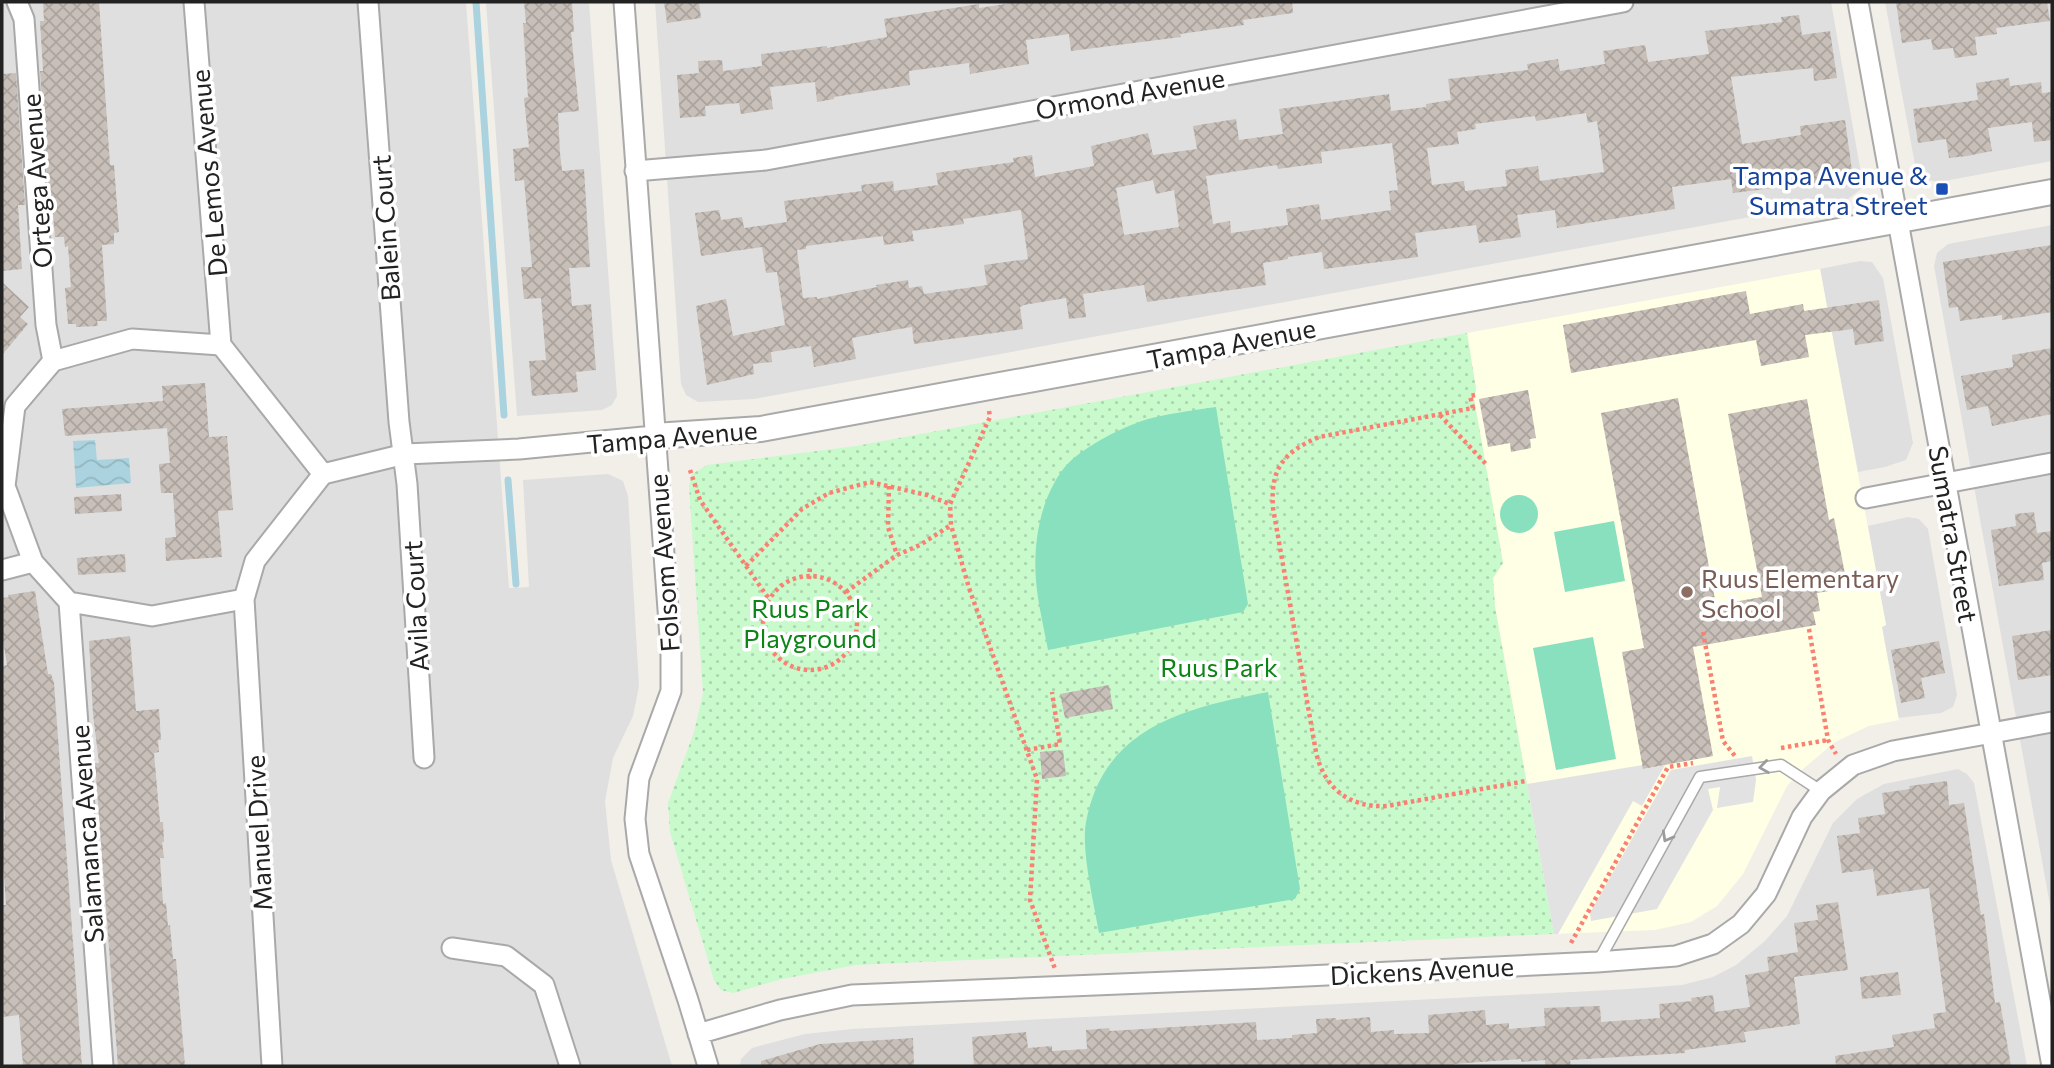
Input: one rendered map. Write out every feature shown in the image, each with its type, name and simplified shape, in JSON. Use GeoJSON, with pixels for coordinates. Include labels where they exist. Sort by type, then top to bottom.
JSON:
{"type":"FeatureCollection","features":[{"type":"Feature","properties":{"kind":"street","name":"Ortega Avenue"},"geometry":{"type":"LineString","coordinates":[[17,2],[24,19],[46,325],[53,361]]}},
{"type":"Feature","properties":{"kind":"street","name":"De Lemos Avenue"},"geometry":{"type":"LineString","coordinates":[[194,2],[221,345]]}},
{"type":"Feature","properties":{"kind":"street","name":"Balein Court"},"geometry":{"type":"LineString","coordinates":[[368,2],[399,422],[405,454]]}},
{"type":"Feature","properties":{"kind":"street","name":"Folsom Avenue"},"geometry":{"type":"LineString","coordinates":[[624,2],[671,651],[671,691],[639,778],[635,819],[639,854],[708,1066]]}},
{"type":"Feature","properties":{"kind":"street","name":"Ormond Avenue"},"geometry":{"type":"LineString","coordinates":[[635,171],[766,160],[1623,2]]}},
{"type":"Feature","properties":{"kind":"street","name":"Sumatra Street"},"geometry":{"type":"LineString","coordinates":[[1858,2],[2052,1066]]}},
{"type":"Feature","properties":{"kind":"street","name":"Tampa Avenue"},"geometry":{"type":"LineString","coordinates":[[323,474],[405,454],[519,449],[761,429],[2052,192]]}},
{"type":"Feature","properties":{"kind":"street"},"geometry":{"type":"LineString","coordinates":[[244,599],[152,616],[69,602],[33,562],[5,486],[8,405],[53,361],[132,339],[221,345],[323,474]]}},
{"type":"Feature","properties":{"kind":"street","name":"Avila Court"},"geometry":{"type":"LineString","coordinates":[[405,454],[424,758]]}},
{"type":"Feature","properties":{"kind":"street"},"geometry":{"type":"LineString","coordinates":[[1866,498],[2052,463]]}},
{"type":"Feature","properties":{"kind":"street","name":"Manuel Drive"},"geometry":{"type":"LineString","coordinates":[[272,1066],[244,599],[255,561],[323,474]]}},
{"type":"Feature","properties":{"kind":"street"},"geometry":{"type":"LineString","coordinates":[[2,570],[33,562]]}},
{"type":"Feature","properties":{"kind":"street","name":"Salamanca Avenue"},"geometry":{"type":"LineString","coordinates":[[69,602],[103,1066]]}},
{"type":"Feature","properties":{"kind":"street","name":"Dickens Avenue"},"geometry":{"type":"LineString","coordinates":[[698,1034],[780,1010],[852,995],[1598,962],[1676,956],[1713,944],[1741,924],[1766,894],[1802,817],[1821,791],[1853,765],[1894,751],[2052,722]]}},
{"type":"Feature","properties":{"kind":"street"},"geometry":{"type":"LineString","coordinates":[[452,948],[506,956],[544,985],[570,1066]]}},
{"type":"Feature","properties":{"kind":"lane"},"geometry":{"type":"LineString","coordinates":[[1598,962],[1700,777],[1781,765],[1821,791]]}},
{"type":"Feature","properties":{"kind":"path"},"geometry":{"type":"LineString","coordinates":[[984,389],[990,417],[950,504],[951,525],[969,588],[1037,779],[1030,900],[1054,964],[1057,987]]}},
{"type":"Feature","properties":{"kind":"path"},"geometry":{"type":"LineString","coordinates":[[1475,395],[1470,396],[1473,408],[1319,437],[1302,444],[1289,454],[1276,470],[1272,489],[1273,508],[1315,752],[1319,766],[1340,794],[1369,807],[1387,806],[1526,782]]}},
{"type":"Feature","properties":{"kind":"path"},"geometry":{"type":"LineString","coordinates":[[1439,414],[1486,464]]}},
{"type":"Feature","properties":{"kind":"path"},"geometry":{"type":"LineString","coordinates":[[690,470],[700,500],[769,599]]}},
{"type":"Feature","properties":{"kind":"path"},"geometry":{"type":"LineString","coordinates":[[746,566],[802,509],[829,493],[870,482],[927,495],[950,504]]}},
{"type":"Feature","properties":{"kind":"path"},"geometry":{"type":"LineString","coordinates":[[889,486],[888,527],[897,555]]}},
{"type":"Feature","properties":{"kind":"path"},"geometry":{"type":"LineString","coordinates":[[846,592],[897,555],[920,545],[951,525]]}},
{"type":"Feature","properties":{"kind":"path"},"geometry":{"type":"LineString","coordinates":[[809,577],[810,568]]}},
{"type":"Feature","properties":{"kind":"path"},"geometry":{"type":"LineString","coordinates":[[809,577],[822,577],[834,582],[846,592],[856,613],[857,626],[854,639],[839,660],[828,667],[802,670],[790,666],[771,649],[762,624],[769,599],[786,581],[809,577]]}},
{"type":"Feature","properties":{"kind":"path"},"geometry":{"type":"LineString","coordinates":[[1809,629],[1828,740],[1845,772]]}},
{"type":"Feature","properties":{"kind":"path"},"geometry":{"type":"LineString","coordinates":[[1703,632],[1723,741],[1735,756]]}},
{"type":"Feature","properties":{"kind":"path"},"geometry":{"type":"LineString","coordinates":[[1027,750],[1060,744],[1052,692]]}},
{"type":"Feature","properties":{"kind":"shaded area"},"geometry":{"type":"Polygon","coordinates":[[[2,2],[466,2],[509,588],[529,587],[523,480],[608,474],[623,481],[628,496],[639,686],[633,716],[613,758],[605,801],[611,860],[672,1066],[2,1066],[2,2]]]}},
{"type":"Feature","properties":{"kind":"shaded area"},"geometry":{"type":"Polygon","coordinates":[[[486,2],[589,2],[617,396],[612,405],[602,410],[517,416],[486,2]]]}},
{"type":"Feature","properties":{"kind":"shaded area"},"geometry":{"type":"Polygon","coordinates":[[[655,2],[1831,2],[1862,179],[1861,189],[1848,199],[754,399],[698,402],[686,395],[681,384],[655,2]]]}},
{"type":"Feature","properties":{"kind":"shaded area"},"geometry":{"type":"Polygon","coordinates":[[[1885,2],[2052,2],[2052,161],[1939,182],[1925,179],[1916,170],[1885,2]]]}},
{"type":"Feature","properties":{"kind":"shaded area"},"geometry":{"type":"Polygon","coordinates":[[[2052,225],[2052,916],[1934,266],[1937,253],[1948,244],[2052,225]]]}},
{"type":"Feature","properties":{"kind":"shaded area"},"geometry":{"type":"Polygon","coordinates":[[[1860,261],[1872,262],[1883,278],[1913,443],[1906,460],[1858,472],[1820,269],[1860,261]]]}},
{"type":"Feature","properties":{"kind":"shaded area","name":"Ruus Elementary School"},"geometry":{"type":"Polygon","coordinates":[[[1820,269],[1886,625],[1882,627],[1899,720],[1869,726],[1835,742],[1804,768],[1787,786],[1743,874],[1717,906],[1691,922],[1655,930],[1554,934],[1495,607],[1493,578],[1503,563],[1474,399],[1476,389],[1467,333],[1820,269]]]}},
{"type":"Feature","properties":{"kind":"shaded area"},"geometry":{"type":"Polygon","coordinates":[[[1908,517],[1919,519],[1928,529],[1957,695],[1953,707],[1941,713],[1898,718],[1881,626],[1886,625],[1868,526],[1908,517]]]}},
{"type":"Feature","properties":{"kind":"shaded area"},"geometry":{"type":"Polygon","coordinates":[[[1752,756],[1756,780],[1753,802],[1717,808],[1720,787],[1708,789],[1713,810],[1657,909],[1591,921],[1590,913],[1671,770],[1752,756]]]}},
{"type":"Feature","properties":{"kind":"shaded area"},"geometry":{"type":"Polygon","coordinates":[[[1643,765],[1644,769],[1665,765],[1642,806],[1633,801],[1558,934],[1554,934],[1527,784],[1643,765]]]}},
{"type":"Feature","properties":{"kind":"shaded area"},"geometry":{"type":"Polygon","coordinates":[[[1958,769],[1967,774],[1974,783],[2027,1066],[740,1066],[741,1059],[752,1048],[805,1034],[852,1029],[1682,985],[1713,977],[1736,965],[1765,941],[1787,916],[1833,823],[1857,799],[1884,784],[1958,769]]]}},
{"type":"Feature","properties":{"kind":"green space","name":"Ruus Park"},"geometry":{"type":"Polygon","coordinates":[[[1467,333],[1476,389],[1474,399],[1503,563],[1493,578],[1495,607],[1554,934],[856,965],[782,979],[733,993],[721,990],[714,980],[670,832],[668,803],[694,732],[703,693],[689,486],[692,474],[707,465],[856,446],[1467,333]]]}},
{"type":"Feature","properties":{"kind":"green space"},"geometry":{"type":"Polygon","coordinates":[[[1216,407],[1248,604],[1243,612],[1048,650],[1037,590],[1037,537],[1049,493],[1064,468],[1092,445],[1142,421],[1216,407]]]}},
{"type":"Feature","properties":{"kind":"green space"},"geometry":{"type":"Polygon","coordinates":[[[1519,495],[1532,501],[1538,514],[1532,527],[1519,533],[1506,527],[1500,514],[1506,501],[1519,495]]]}},
{"type":"Feature","properties":{"kind":"green space"},"geometry":{"type":"Polygon","coordinates":[[[1614,521],[1625,581],[1565,592],[1554,532],[1614,521]]]}},
{"type":"Feature","properties":{"kind":"green space"},"geometry":{"type":"Polygon","coordinates":[[[1593,637],[1616,759],[1556,770],[1533,648],[1593,637]]]}},
{"type":"Feature","properties":{"kind":"green space"},"geometry":{"type":"Polygon","coordinates":[[[1268,692],[1300,889],[1295,899],[1099,933],[1085,834],[1096,790],[1111,763],[1130,743],[1153,727],[1179,715],[1268,692]]]}},
{"type":"Feature","properties":{"kind":"water"},"geometry":{"type":"Polygon","coordinates":[[[95,440],[97,460],[129,458],[131,483],[76,488],[73,441],[95,440]]]}},
{"type":"Feature","properties":{"kind":"building"},"geometry":{"type":"Polygon","coordinates":[[[43,2],[99,2],[110,165],[114,165],[119,232],[114,233],[114,244],[102,245],[107,321],[97,321],[98,326],[76,327],[76,324],[68,324],[65,288],[71,287],[68,246],[65,247],[64,237],[55,237],[52,202],[49,202],[40,71],[43,71],[40,21],[44,21],[43,2]]]}},
{"type":"Feature","properties":{"kind":"building"},"geometry":{"type":"Polygon","coordinates":[[[524,2],[572,2],[574,32],[571,32],[579,111],[558,113],[560,153],[562,171],[584,169],[590,267],[569,268],[572,306],[591,304],[596,370],[576,372],[578,392],[532,396],[529,361],[546,360],[541,298],[524,299],[521,267],[532,267],[524,180],[515,181],[513,149],[529,147],[524,98],[528,97],[524,2]]]}},
{"type":"Feature","properties":{"kind":"building"},"geometry":{"type":"Polygon","coordinates":[[[664,2],[699,2],[701,18],[667,23],[664,2]]]}},
{"type":"Feature","properties":{"kind":"building"},"geometry":{"type":"Polygon","coordinates":[[[1018,2],[1292,2],[1293,13],[1243,20],[1244,25],[1180,34],[1181,37],[1071,51],[1069,34],[1026,40],[1029,64],[970,74],[969,63],[909,71],[910,85],[817,102],[815,82],[770,87],[773,109],[741,114],[739,103],[705,106],[706,116],[680,118],[677,75],[699,73],[698,61],[722,60],[723,71],[762,66],[761,54],[827,48],[887,37],[884,19],[979,4],[979,8],[1018,2]]]}},
{"type":"Feature","properties":{"kind":"building"},"geometry":{"type":"Polygon","coordinates":[[[1896,2],[2047,2],[2050,21],[1996,28],[1997,34],[1975,37],[1977,55],[1955,58],[1953,48],[1933,50],[1931,39],[1902,43],[1896,2]]]}},
{"type":"Feature","properties":{"kind":"building"},"geometry":{"type":"Polygon","coordinates":[[[1799,15],[1802,35],[1830,31],[1837,78],[1814,81],[1813,68],[1731,77],[1742,144],[1801,135],[1800,126],[1845,120],[1853,178],[1733,193],[1731,179],[1672,187],[1675,209],[1557,228],[1555,210],[1517,215],[1521,237],[1479,243],[1476,225],[1415,233],[1418,257],[1324,269],[1322,252],[1288,257],[1263,263],[1266,285],[1147,302],[1144,285],[1083,294],[1086,317],[1069,319],[1066,298],[1024,305],[1020,307],[1023,329],[914,344],[912,327],[894,330],[852,338],[856,359],[814,367],[811,346],[771,352],[772,362],[753,364],[754,374],[707,385],[696,306],[726,299],[733,336],[785,325],[777,272],[766,273],[762,247],[701,256],[695,213],[719,210],[721,220],[742,217],[744,228],[787,222],[784,201],[862,191],[861,185],[893,181],[894,191],[938,185],[936,173],[1014,162],[1013,158],[1032,155],[1035,177],[1094,166],[1091,146],[1148,133],[1153,155],[1197,149],[1193,126],[1236,119],[1239,140],[1283,134],[1279,109],[1389,94],[1391,111],[1426,107],[1426,104],[1451,100],[1448,79],[1528,70],[1527,64],[1558,59],[1560,71],[1605,64],[1603,51],[1645,45],[1648,62],[1709,54],[1705,31],[1782,22],[1781,17],[1799,15]],[[1586,113],[1536,121],[1535,116],[1475,124],[1476,129],[1457,132],[1459,144],[1427,148],[1432,185],[1464,181],[1465,191],[1507,186],[1505,170],[1538,166],[1540,181],[1604,172],[1597,121],[1588,123],[1586,113]],[[1392,143],[1321,152],[1322,163],[1278,169],[1277,165],[1206,176],[1213,224],[1230,221],[1231,233],[1288,225],[1286,209],[1319,204],[1321,220],[1391,210],[1389,191],[1398,190],[1392,143]],[[1153,180],[1116,188],[1124,235],[1179,227],[1174,190],[1156,194],[1153,180]],[[1021,210],[963,219],[964,224],[912,231],[914,241],[884,245],[883,236],[806,246],[806,249],[797,250],[803,298],[817,299],[908,280],[909,288],[922,286],[924,294],[987,285],[984,265],[1028,259],[1021,210]]]}},
{"type":"Feature","properties":{"kind":"building"},"geometry":{"type":"Polygon","coordinates":[[[16,73],[25,205],[18,205],[22,269],[2,271],[2,74],[16,73]]]}},
{"type":"Feature","properties":{"kind":"building"},"geometry":{"type":"Polygon","coordinates":[[[2009,78],[2010,86],[2041,82],[2042,93],[2052,92],[2052,140],[2034,142],[2032,122],[1988,128],[1992,151],[1967,156],[1949,158],[1946,139],[1918,143],[1913,109],[1978,100],[1976,83],[2009,78]]]}},
{"type":"Feature","properties":{"kind":"building"},"geometry":{"type":"Polygon","coordinates":[[[2052,245],[2052,312],[2002,320],[2002,315],[1960,321],[1958,307],[1949,308],[1943,262],[2052,245]]]}},
{"type":"Feature","properties":{"kind":"building"},"geometry":{"type":"Polygon","coordinates":[[[2,282],[29,307],[20,317],[28,324],[2,355],[2,282]]]}},
{"type":"Feature","properties":{"kind":"building"},"geometry":{"type":"Polygon","coordinates":[[[1746,291],[1750,314],[1803,304],[1804,311],[1879,300],[1884,341],[1855,345],[1853,329],[1805,335],[1809,357],[1761,366],[1756,340],[1571,373],[1563,325],[1746,291]]]}},
{"type":"Feature","properties":{"kind":"building"},"geometry":{"type":"Polygon","coordinates":[[[2052,348],[2052,414],[1992,426],[1988,406],[1967,410],[1961,376],[2013,367],[2012,355],[2052,348]]]}},
{"type":"Feature","properties":{"kind":"building"},"geometry":{"type":"Polygon","coordinates":[[[205,383],[209,437],[227,436],[233,510],[218,511],[222,557],[166,561],[165,538],[176,537],[173,493],[161,493],[159,464],[170,463],[167,428],[65,436],[62,409],[163,401],[162,386],[205,383]]]}},
{"type":"Feature","properties":{"kind":"building"},"geometry":{"type":"Polygon","coordinates":[[[1528,390],[1536,438],[1530,439],[1531,448],[1511,452],[1510,443],[1488,447],[1479,399],[1528,390]]]}},
{"type":"Feature","properties":{"kind":"building"},"geometry":{"type":"Polygon","coordinates":[[[1678,398],[1716,605],[1762,597],[1728,414],[1807,399],[1829,520],[1834,518],[1847,584],[1841,585],[1841,589],[1817,593],[1820,611],[1813,612],[1816,625],[1693,647],[1713,756],[1643,769],[1622,652],[1644,648],[1601,413],[1678,398]]]}},
{"type":"Feature","properties":{"kind":"building"},"geometry":{"type":"Polygon","coordinates":[[[121,494],[122,511],[75,514],[74,497],[121,494]]]}},
{"type":"Feature","properties":{"kind":"building"},"geometry":{"type":"Polygon","coordinates":[[[2034,512],[2037,533],[2052,531],[2052,561],[2042,563],[2044,580],[1999,586],[1991,530],[2016,526],[2015,514],[2034,512]]]}},
{"type":"Feature","properties":{"kind":"building"},"geometry":{"type":"Polygon","coordinates":[[[125,554],[126,572],[78,575],[77,558],[125,554]]]}},
{"type":"Feature","properties":{"kind":"building"},"geometry":{"type":"Polygon","coordinates":[[[35,591],[48,674],[51,674],[54,683],[82,1066],[23,1066],[19,1015],[2,1017],[2,905],[6,905],[2,847],[2,819],[5,819],[2,777],[2,677],[3,666],[7,665],[2,633],[2,598],[35,591]]]}},
{"type":"Feature","properties":{"kind":"building"},"geometry":{"type":"Polygon","coordinates":[[[2052,630],[2052,675],[2018,680],[2012,636],[2052,630]]]}},
{"type":"Feature","properties":{"kind":"building"},"geometry":{"type":"Polygon","coordinates":[[[130,636],[136,711],[159,709],[161,740],[158,740],[159,752],[154,753],[160,822],[163,822],[164,858],[160,858],[163,904],[166,903],[173,959],[176,959],[185,1066],[118,1066],[95,763],[99,763],[89,641],[130,636]]]}},
{"type":"Feature","properties":{"kind":"building"},"geometry":{"type":"Polygon","coordinates":[[[1939,641],[1945,673],[1921,678],[1925,698],[1901,703],[1891,650],[1939,641]]]}},
{"type":"Feature","properties":{"kind":"building"},"geometry":{"type":"Polygon","coordinates":[[[1109,685],[1113,709],[1065,718],[1060,694],[1109,685]]]}},
{"type":"Feature","properties":{"kind":"building"},"geometry":{"type":"Polygon","coordinates":[[[1063,750],[1066,776],[1042,779],[1040,752],[1063,750]]]}},
{"type":"Feature","properties":{"kind":"building"},"geometry":{"type":"Polygon","coordinates":[[[1947,781],[1949,805],[1964,803],[1981,915],[1984,914],[1995,1003],[2000,1002],[2011,1066],[1836,1066],[1835,1056],[1894,1047],[1892,1035],[1935,1028],[1933,1014],[1946,1012],[1929,888],[1877,896],[1873,869],[1842,873],[1837,836],[1860,833],[1858,818],[1885,814],[1882,793],[1947,781]]]}},
{"type":"Feature","properties":{"kind":"building"},"geometry":{"type":"Polygon","coordinates":[[[1838,902],[1848,970],[1794,977],[1800,1024],[1744,1032],[1746,1042],[1685,1050],[1685,1053],[1570,1060],[1571,1066],[1545,1066],[1545,1060],[1521,1062],[1521,1059],[1454,1066],[974,1066],[972,1037],[1026,1032],[1028,1048],[1052,1046],[1052,1051],[1087,1049],[1086,1030],[1109,1028],[1110,1031],[1256,1022],[1257,1040],[1317,1033],[1316,1019],[1370,1017],[1371,1032],[1394,1030],[1394,1034],[1429,1033],[1428,1015],[1485,1010],[1486,1025],[1509,1023],[1509,1029],[1545,1026],[1544,1008],[1600,1006],[1601,1022],[1660,1018],[1659,1004],[1692,1001],[1691,998],[1713,995],[1715,1012],[1750,1007],[1745,975],[1769,971],[1767,957],[1798,952],[1794,923],[1818,920],[1816,905],[1838,902]]]}},
{"type":"Feature","properties":{"kind":"building"},"geometry":{"type":"Polygon","coordinates":[[[1898,972],[1901,995],[1862,999],[1860,977],[1898,972]]]}},
{"type":"Feature","properties":{"kind":"building"},"geometry":{"type":"Polygon","coordinates":[[[913,1038],[914,1066],[761,1066],[761,1061],[820,1044],[913,1038]]]}},
{"type":"Feature","properties":{"kind":"waterway"},"geometry":{"type":"LineString","coordinates":[[476,2],[504,415]]}},
{"type":"Feature","properties":{"kind":"waterway"},"geometry":{"type":"LineString","coordinates":[[508,480],[516,584]]}},
{"type":"Feature","properties":{"kind":"place","name":"Tampa Avenue & Sumatra Street"},"geometry":{"type":"Point","coordinates":[1942,189]}},
{"type":"Feature","properties":{"kind":"place","name":"Ruus Elementary School"},"geometry":{"type":"Point","coordinates":[1687,592]}},
{"type":"Feature","properties":{"kind":"park label","name":"Ruus Park Playground"},"geometry":{"type":"Point","coordinates":[810,622]}}]}
